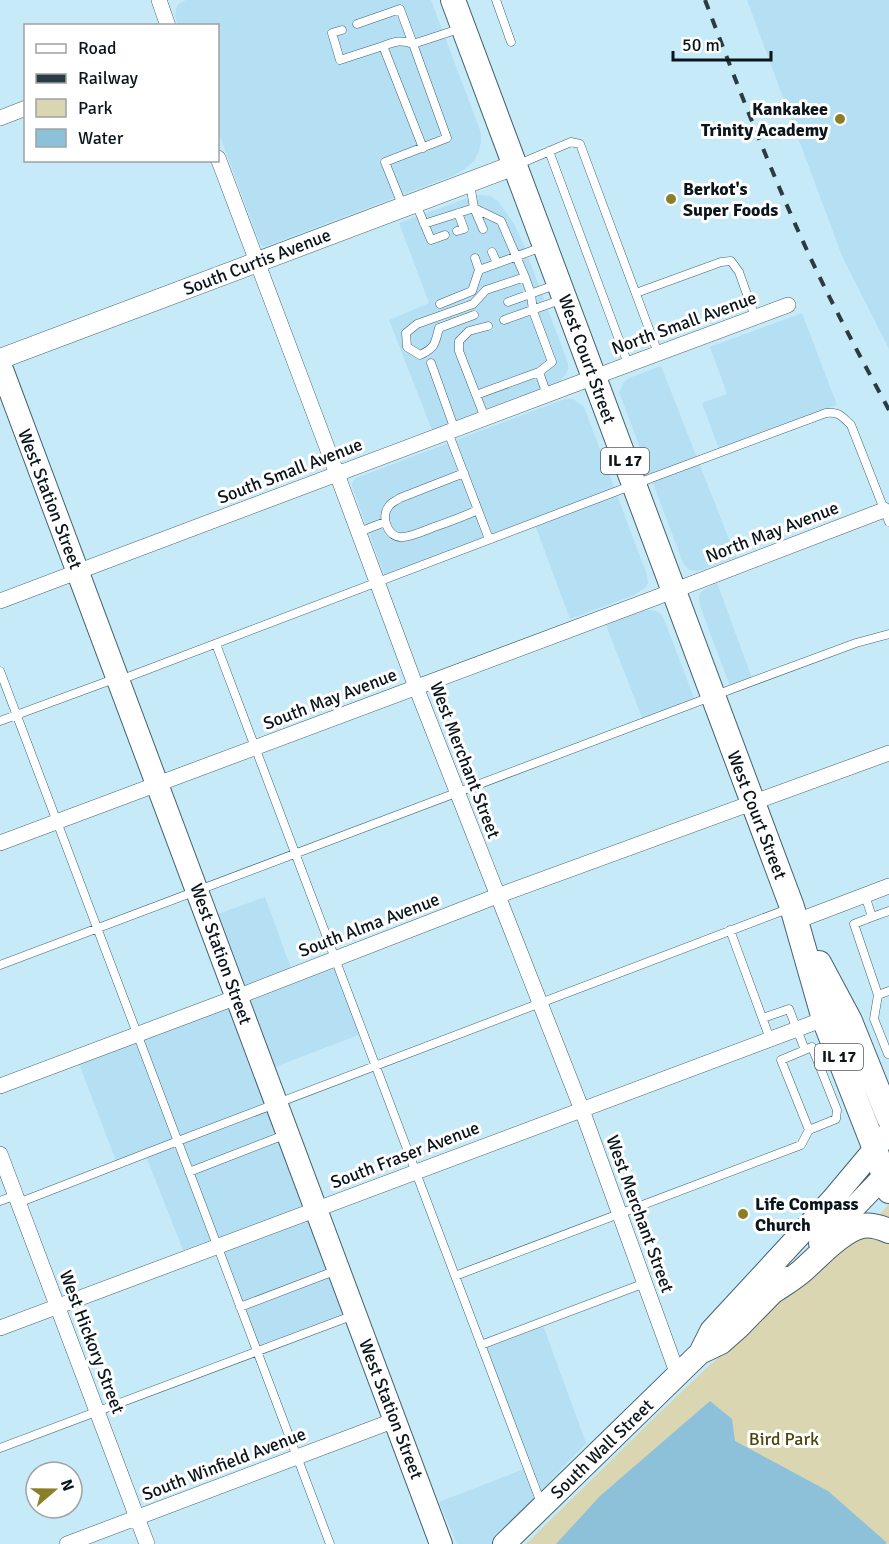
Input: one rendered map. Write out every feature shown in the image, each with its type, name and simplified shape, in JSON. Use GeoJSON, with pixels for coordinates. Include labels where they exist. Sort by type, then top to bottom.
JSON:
{"type":"FeatureCollection","features":[{"type":"Feature","properties":{"kind":"main road","name":"West Court Street"},"geometry":{"type":"LineString","coordinates":[[453,0],[794,914],[824,1019],[882,1140],[887,1179]]}},
{"type":"Feature","properties":{"kind":"main road","name":"West Station Street"},"geometry":{"type":"LineString","coordinates":[[0,364],[441,1544]]}},
{"type":"Feature","properties":{"kind":"main road","name":"West Court Street"},"geometry":{"type":"LineString","coordinates":[[794,914],[850,1021],[889,1118]]}},
{"type":"Feature","properties":{"kind":"main road","name":"South Wall Street"},"geometry":{"type":"LineString","coordinates":[[504,1544],[700,1353],[711,1331],[832,1200],[882,1140]]}},
{"type":"Feature","properties":{"kind":"main road","name":"South Wall Street"},"geometry":{"type":"LineString","coordinates":[[700,1353],[721,1343],[738,1328],[887,1179]]}},
{"type":"Feature","properties":{"kind":"main road"},"geometry":{"type":"LineString","coordinates":[[775,1290],[800,1274],[852,1229],[877,1226],[889,1231]]}},
{"type":"Feature","properties":{"kind":"street"},"geometry":{"type":"LineString","coordinates":[[162,1],[168,24]]}},
{"type":"Feature","properties":{"kind":"street"},"geometry":{"type":"LineString","coordinates":[[0,118],[24,109]]}},
{"type":"Feature","properties":{"kind":"street","name":"West Merchant Street"},"geometry":{"type":"LineString","coordinates":[[219,161],[416,687],[582,1110],[678,1375]]}},
{"type":"Feature","properties":{"kind":"street","name":"South Curtis Avenue"},"geometry":{"type":"LineString","coordinates":[[0,359],[515,165]]}},
{"type":"Feature","properties":{"kind":"street","name":"North Small Avenue"},"geometry":{"type":"LineString","coordinates":[[594,377],[788,305]]}},
{"type":"Feature","properties":{"kind":"street","name":"South Small Avenue"},"geometry":{"type":"LineString","coordinates":[[0,602],[594,377]]}},
{"type":"Feature","properties":{"kind":"street","name":"North May Avenue"},"geometry":{"type":"LineString","coordinates":[[674,591],[887,516]]}},
{"type":"Feature","properties":{"kind":"street","name":"South May Avenue"},"geometry":{"type":"LineString","coordinates":[[0,843],[674,591]]}},
{"type":"Feature","properties":{"kind":"street","name":"South Alma Avenue"},"geometry":{"type":"LineString","coordinates":[[0,1086],[497,896],[889,753]]}},
{"type":"Feature","properties":{"kind":"street"},"geometry":{"type":"LineString","coordinates":[[794,914],[865,895],[889,886]]}},
{"type":"Feature","properties":{"kind":"street","name":"South Fraser Avenue"},"geometry":{"type":"LineString","coordinates":[[0,1328],[824,1019]]}},
{"type":"Feature","properties":{"kind":"street","name":"West Hickory Street"},"geometry":{"type":"LineString","coordinates":[[0,1154],[147,1544]]}},
{"type":"Feature","properties":{"kind":"street","name":"South Winfield Avenue"},"geometry":{"type":"LineString","coordinates":[[67,1544],[395,1420]]}},
{"type":"Feature","properties":{"kind":"lane"},"geometry":{"type":"LineString","coordinates":[[496,0],[511,42]]}},
{"type":"Feature","properties":{"kind":"lane"},"geometry":{"type":"LineString","coordinates":[[357,24],[400,9],[447,138],[385,162],[409,205],[424,224],[431,240],[444,236]]}},
{"type":"Feature","properties":{"kind":"lane"},"geometry":{"type":"LineString","coordinates":[[342,30],[332,33],[340,60],[396,41],[414,44],[463,27]]}},
{"type":"Feature","properties":{"kind":"lane"},"geometry":{"type":"LineString","coordinates":[[383,46],[423,148]]}},
{"type":"Feature","properties":{"kind":"lane"},"geometry":{"type":"LineString","coordinates":[[515,165],[572,142],[583,147],[658,353]]}},
{"type":"Feature","properties":{"kind":"lane"},"geometry":{"type":"LineString","coordinates":[[549,151],[628,364]]}},
{"type":"Feature","properties":{"kind":"lane"},"geometry":{"type":"LineString","coordinates":[[470,182],[474,208],[483,229]]}},
{"type":"Feature","properties":{"kind":"lane"},"geometry":{"type":"LineString","coordinates":[[424,224],[474,208],[501,221],[525,277],[531,294],[533,311],[552,362],[539,372],[476,395]]}},
{"type":"Feature","properties":{"kind":"lane"},"geometry":{"type":"LineString","coordinates":[[458,213],[462,232]]}},
{"type":"Feature","properties":{"kind":"lane"},"geometry":{"type":"LineString","coordinates":[[479,270],[545,246]]}},
{"type":"Feature","properties":{"kind":"lane"},"geometry":{"type":"LineString","coordinates":[[492,252],[497,263]]}},
{"type":"Feature","properties":{"kind":"lane"},"geometry":{"type":"LineString","coordinates":[[440,304],[472,291],[479,270],[475,258]]}},
{"type":"Feature","properties":{"kind":"lane"},"geometry":{"type":"LineString","coordinates":[[636,293],[721,262],[731,261],[739,272],[755,317]]}},
{"type":"Feature","properties":{"kind":"lane"},"geometry":{"type":"LineString","coordinates":[[474,315],[439,328],[436,343],[430,350],[420,355],[407,347],[406,333],[417,324],[473,304],[486,290],[525,277]]}},
{"type":"Feature","properties":{"kind":"lane"},"geometry":{"type":"LineString","coordinates":[[508,302],[531,294],[562,291]]}},
{"type":"Feature","properties":{"kind":"lane"},"geometry":{"type":"LineString","coordinates":[[504,320],[533,311],[562,291]]}},
{"type":"Feature","properties":{"kind":"lane"},"geometry":{"type":"LineString","coordinates":[[485,418],[459,351],[459,341],[469,331],[488,326]]}},
{"type":"Feature","properties":{"kind":"lane"},"geometry":{"type":"LineString","coordinates":[[431,363],[464,473],[489,540]]}},
{"type":"Feature","properties":{"kind":"lane"},"geometry":{"type":"LineString","coordinates":[[539,372],[547,395]]}},
{"type":"Feature","properties":{"kind":"lane"},"geometry":{"type":"LineString","coordinates":[[0,722],[216,644],[816,416],[834,412],[851,425],[887,516]]}},
{"type":"Feature","properties":{"kind":"lane"},"geometry":{"type":"LineString","coordinates":[[464,473],[400,498],[388,507],[385,522],[394,536],[401,538],[478,510]]}},
{"type":"Feature","properties":{"kind":"lane"},"geometry":{"type":"LineString","coordinates":[[358,532],[385,522]]}},
{"type":"Feature","properties":{"kind":"lane"},"geometry":{"type":"LineString","coordinates":[[0,965],[713,696],[856,643],[889,634]]}},
{"type":"Feature","properties":{"kind":"lane"},"geometry":{"type":"LineString","coordinates":[[216,644],[542,1507]]}},
{"type":"Feature","properties":{"kind":"lane"},"geometry":{"type":"LineString","coordinates":[[0,671],[330,1544]]}},
{"type":"Feature","properties":{"kind":"lane"},"geometry":{"type":"LineString","coordinates":[[865,895],[872,917]]}},
{"type":"Feature","properties":{"kind":"lane"},"geometry":{"type":"LineString","coordinates":[[889,911],[854,924],[878,995],[874,1019],[889,1053]]}},
{"type":"Feature","properties":{"kind":"lane"},"geometry":{"type":"LineString","coordinates":[[0,1202],[17,1199],[178,1141],[730,930],[794,914]]}},
{"type":"Feature","properties":{"kind":"lane"},"geometry":{"type":"LineString","coordinates":[[730,930],[770,1039]]}},
{"type":"Feature","properties":{"kind":"lane"},"geometry":{"type":"LineString","coordinates":[[878,995],[889,991]]}},
{"type":"Feature","properties":{"kind":"lane"},"geometry":{"type":"LineString","coordinates":[[763,1018],[789,1008],[805,1050]]}},
{"type":"Feature","properties":{"kind":"lane"},"geometry":{"type":"LineString","coordinates":[[455,1276],[801,1145],[809,1130],[836,1119],[837,1110],[812,1047],[781,1060],[809,1130]]}},
{"type":"Feature","properties":{"kind":"lane"},"geometry":{"type":"LineString","coordinates":[[189,1172],[288,1134]]}},
{"type":"Feature","properties":{"kind":"lane"},"geometry":{"type":"LineString","coordinates":[[240,1307],[339,1269]]}},
{"type":"Feature","properties":{"kind":"lane"},"geometry":{"type":"LineString","coordinates":[[481,1345],[645,1283]]}},
{"type":"Feature","properties":{"kind":"lane"},"geometry":{"type":"LineString","coordinates":[[0,1448],[356,1315]]}},
{"type":"Feature","properties":{"kind":"shaded area"},"geometry":{"type":"Polygon","coordinates":[[[186,0],[431,0],[481,133],[479,151],[474,161],[452,176],[264,247],[260,244],[219,134],[219,24],[178,24],[175,16],[178,4],[186,0]]]}},
{"type":"Feature","properties":{"kind":"shaded area","name":"Kankakee Trinity Academy"},"geometry":{"type":"Polygon","coordinates":[[[747,0],[889,0],[889,349],[842,256],[747,0]]]}},
{"type":"Feature","properties":{"kind":"shaded area"},"geometry":{"type":"Polygon","coordinates":[[[481,195],[490,196],[498,201],[514,224],[568,363],[568,369],[559,382],[432,430],[389,320],[429,303],[399,223],[481,195]]]}},
{"type":"Feature","properties":{"kind":"shaded area"},"geometry":{"type":"Polygon","coordinates":[[[802,313],[837,405],[719,449],[702,403],[727,394],[710,347],[802,313]]]}},
{"type":"Feature","properties":{"kind":"shaded area"},"geometry":{"type":"Polygon","coordinates":[[[661,366],[736,557],[702,570],[688,569],[683,563],[619,392],[629,378],[661,366]]]}},
{"type":"Feature","properties":{"kind":"shaded area"},"geometry":{"type":"Polygon","coordinates":[[[565,399],[573,399],[584,407],[647,575],[648,583],[645,588],[634,595],[570,619],[535,525],[386,580],[352,486],[353,481],[565,399]]]}},
{"type":"Feature","properties":{"kind":"shaded area"},"geometry":{"type":"Polygon","coordinates":[[[717,583],[752,678],[730,686],[700,606],[700,593],[717,583]]]}},
{"type":"Feature","properties":{"kind":"shaded area"},"geometry":{"type":"Polygon","coordinates":[[[648,610],[656,611],[664,619],[697,706],[645,725],[606,625],[648,610]]]}},
{"type":"Feature","properties":{"kind":"shaded area"},"geometry":{"type":"Polygon","coordinates":[[[265,897],[296,982],[335,968],[361,1034],[254,1075],[345,1315],[259,1346],[219,1237],[183,1250],[146,1156],[118,1166],[79,1064],[251,1000],[218,914],[265,897]]]}},
{"type":"Feature","properties":{"kind":"shaded area"},"geometry":{"type":"Polygon","coordinates":[[[540,1317],[586,1443],[491,1544],[457,1544],[439,1502],[524,1469],[477,1341],[540,1317]]]}},
{"type":"Feature","properties":{"kind":"green space","name":"Bird Park"},"geometry":{"type":"Polygon","coordinates":[[[889,1204],[889,1544],[526,1544],[769,1309],[864,1232],[889,1204]]]}},
{"type":"Feature","properties":{"kind":"water"},"geometry":{"type":"Polygon","coordinates":[[[710,1401],[732,1419],[735,1441],[828,1491],[886,1544],[556,1544],[600,1496],[710,1401]]]}},
{"type":"Feature","properties":{"kind":"railway"},"geometry":{"type":"LineString","coordinates":[[705,0],[756,131],[811,259],[889,410]]}},
{"type":"Feature","properties":{"kind":"place","name":"Kankakee Trinity Academy"},"geometry":{"type":"Point","coordinates":[840,119]}},
{"type":"Feature","properties":{"kind":"place","name":"Berkot's Super Foods"},"geometry":{"type":"Point","coordinates":[671,199]}},
{"type":"Feature","properties":{"kind":"place","name":"Life Compass Church"},"geometry":{"type":"Point","coordinates":[743,1214]}}]}
